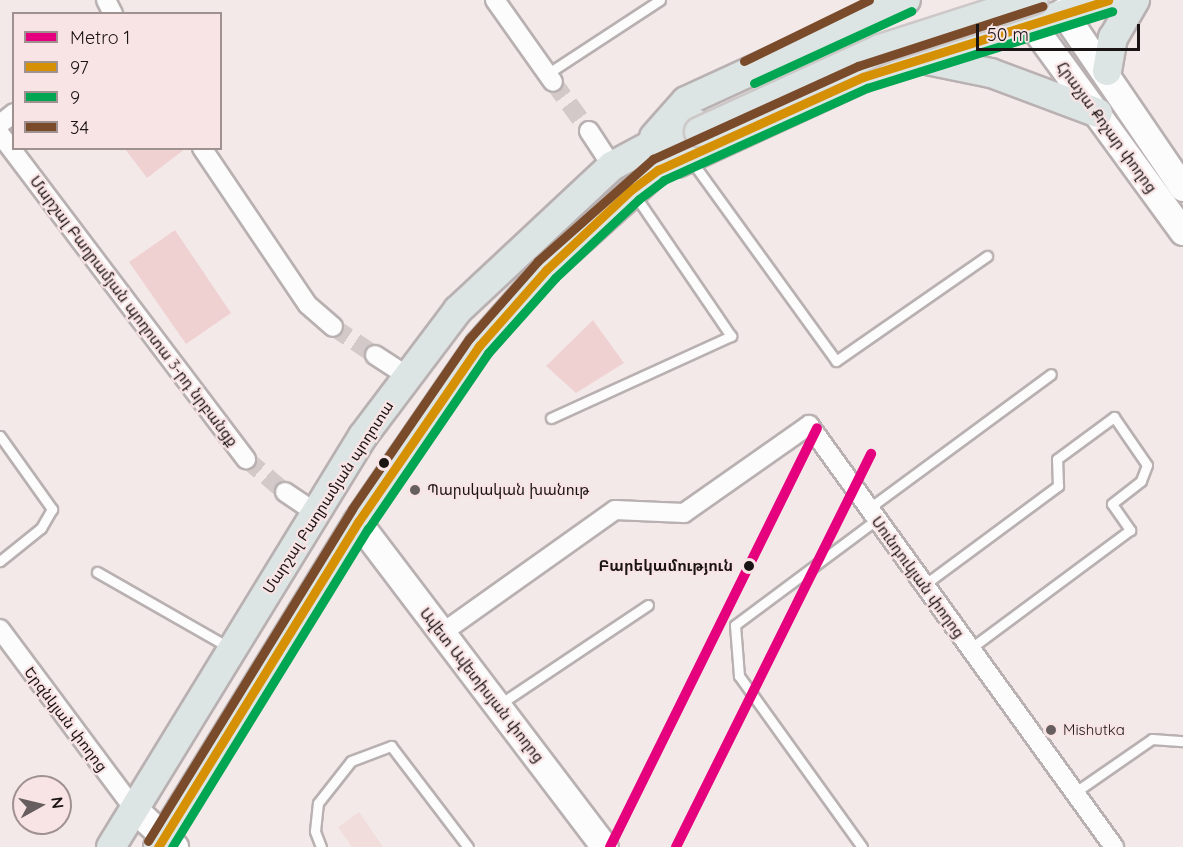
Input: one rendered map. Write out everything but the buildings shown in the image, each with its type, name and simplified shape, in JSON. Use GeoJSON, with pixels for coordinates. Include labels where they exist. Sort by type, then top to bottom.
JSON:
{"type":"FeatureCollection","features":[{"type":"Feature","properties":{"kind":"main road","name":"Մարշալ Բաղրամյան պողոտա"},"geometry":{"type":"LineString","coordinates":[[166,844],[358,522],[479,346],[546,270],[631,190],[652,159],[697,127],[874,39],[981,0]]}},
{"type":"Feature","properties":{"kind":"main road"},"geometry":{"type":"LineString","coordinates":[[652,159],[690,159],[777,114],[917,59],[1021,7],[1059,6],[1108,0]]}},
{"type":"Feature","properties":{"kind":"main road"},"geometry":{"type":"LineString","coordinates":[[1107,71],[1113,38],[1135,0]]}},
{"type":"Feature","properties":{"kind":"main road"},"geometry":{"type":"LineString","coordinates":[[652,159],[686,101],[897,2],[916,17],[924,39],[917,59]]}},
{"type":"Feature","properties":{"kind":"main road","name":"Հրաչյա Քոչար փողոց"},"geometry":{"type":"LineString","coordinates":[[1059,6],[1107,71],[1183,188]]}},
{"type":"Feature","properties":{"kind":"main road","name":"Մարշալ Բաղրամյան պողոտա"},"geometry":{"type":"LineString","coordinates":[[697,127],[880,49],[1021,7]]}},
{"type":"Feature","properties":{"kind":"main road","name":"Հրաչյա Քոչար փողոց"},"geometry":{"type":"LineString","coordinates":[[1021,7],[1183,232]]}},
{"type":"Feature","properties":{"kind":"main road"},"geometry":{"type":"LineString","coordinates":[[917,59],[991,73],[1098,113]]}},
{"type":"Feature","properties":{"kind":"main road","name":"Մարշալ Բաղրամյան պողոտա"},"geometry":{"type":"LineString","coordinates":[[111,847],[316,513],[407,376],[458,310],[612,166],[652,159]]}},
{"type":"Feature","properties":{"kind":"main road","name":"Ավետ Ավետիսյան փողոց"},"geometry":{"type":"LineString","coordinates":[[358,522],[600,845]]}},
{"type":"Feature","properties":{"kind":"main road"},"geometry":{"type":"LineString","coordinates":[[134,808],[166,844]]}},
{"type":"Feature","properties":{"kind":"street"},"geometry":{"type":"LineString","coordinates":[[495,0],[550,78]]}},
{"type":"Feature","properties":{"kind":"street"},"geometry":{"type":"LineString","coordinates":[[0,124],[12,115]]}},
{"type":"Feature","properties":{"kind":"street"},"geometry":{"type":"LineString","coordinates":[[588,131],[612,166]]}},
{"type":"Feature","properties":{"kind":"street","name":"Մարշալ Բաղրամյան պողոտա 3-րդ նրբանցք"},"geometry":{"type":"LineString","coordinates":[[0,134],[12,150]]}},
{"type":"Feature","properties":{"kind":"street","name":"Մարշալ Բաղրամյան պողոտա 3-րդ նրբանցք"},"geometry":{"type":"LineString","coordinates":[[12,150],[246,459]]}},
{"type":"Feature","properties":{"kind":"street"},"geometry":{"type":"LineString","coordinates":[[203,150],[308,305],[333,327]]}},
{"type":"Feature","properties":{"kind":"street"},"geometry":{"type":"LineString","coordinates":[[375,355],[407,376]]}},
{"type":"Feature","properties":{"kind":"street","name":"Սունդուկյան փողոց"},"geometry":{"type":"LineString","coordinates":[[442,633],[615,510],[684,513],[809,425],[1114,847]]}},
{"type":"Feature","properties":{"kind":"street"},"geometry":{"type":"LineString","coordinates":[[285,492],[316,513]]}},
{"type":"Feature","properties":{"kind":"street","name":"Երզնկյան փողոց"},"geometry":{"type":"LineString","coordinates":[[0,629],[134,808]]}},
{"type":"Feature","properties":{"kind":"lane"},"geometry":{"type":"LineString","coordinates":[[550,78],[660,0]]}},
{"type":"Feature","properties":{"kind":"lane"},"geometry":{"type":"LineString","coordinates":[[690,159],[836,361],[987,256]]}},
{"type":"Feature","properties":{"kind":"lane"},"geometry":{"type":"LineString","coordinates":[[551,418],[731,336],[631,190]]}},
{"type":"Feature","properties":{"kind":"lane"},"geometry":{"type":"LineString","coordinates":[[862,847],[739,676],[735,625],[1051,374]]}},
{"type":"Feature","properties":{"kind":"lane"},"geometry":{"type":"LineString","coordinates":[[924,585],[1058,486],[1057,459],[1114,417],[1148,465],[1141,482],[1112,504],[1130,530],[970,649]]}},
{"type":"Feature","properties":{"kind":"lane"},"geometry":{"type":"LineString","coordinates":[[0,436],[52,509],[41,528],[0,561]]}},
{"type":"Feature","properties":{"kind":"lane"},"geometry":{"type":"LineString","coordinates":[[97,572],[232,649]]}},
{"type":"Feature","properties":{"kind":"lane"},"geometry":{"type":"LineString","coordinates":[[498,706],[648,605]]}},
{"type":"Feature","properties":{"kind":"lane"},"geometry":{"type":"LineString","coordinates":[[1074,793],[1152,739],[1183,741]]}},
{"type":"Feature","properties":{"kind":"lane"},"geometry":{"type":"LineString","coordinates":[[321,847],[315,831],[318,803],[351,761],[391,746],[468,847]]}},
{"type":"Feature","properties":{"kind":"shaded area"},"geometry":{"type":"Polygon","coordinates":[[[126,150],[184,150],[147,178],[126,150]]]}},
{"type":"Feature","properties":{"kind":"shaded area"},"geometry":{"type":"Polygon","coordinates":[[[175,230],[231,313],[186,344],[129,262],[175,230]]]}},
{"type":"Feature","properties":{"kind":"shaded area"},"geometry":{"type":"Polygon","coordinates":[[[593,320],[624,363],[576,393],[546,366],[593,320]]]}},
{"type":"Feature","properties":{"kind":"shaded area"},"geometry":{"type":"Polygon","coordinates":[[[359,812],[383,847],[352,847],[338,827],[359,812]]]}},
{"type":"Feature","properties":{"kind":"tunnel"},"geometry":{"type":"LineString","coordinates":[[553,82],[589,131]]}},
{"type":"Feature","properties":{"kind":"tunnel"},"geometry":{"type":"LineString","coordinates":[[333,327],[375,355]]}},
{"type":"Feature","properties":{"kind":"tunnel"},"geometry":{"type":"LineString","coordinates":[[246,459],[285,492]]}},
{"type":"Feature","properties":{"kind":"metro line","name":"1"},"geometry":{"type":"LineString","coordinates":[[610,847],[817,428]]}},
{"type":"Feature","properties":{"kind":"metro line","name":"1"},"geometry":{"type":"LineString","coordinates":[[676,847],[871,454]]}},
{"type":"Feature","properties":{"kind":"transit line","name":"34"},"geometry":{"type":"LineString","coordinates":[[744,61],[869,0]]}},
{"type":"Feature","properties":{"kind":"transit line","name":"97"},"geometry":{"type":"LineString","coordinates":[[158,847],[358,522],[479,346],[546,270],[631,190],[658,170],[863,77],[1108,0]]}},
{"type":"Feature","properties":{"kind":"transit line","name":"34"},"geometry":{"type":"LineString","coordinates":[[148,841],[352,509],[469,339],[538,261],[653,159],[858,66],[1043,6]]}},
{"type":"Feature","properties":{"kind":"transit line","name":"9"},"geometry":{"type":"LineString","coordinates":[[754,83],[911,11]]}},
{"type":"Feature","properties":{"kind":"transit line","name":"9"},"geometry":{"type":"LineString","coordinates":[[172,847],[368,529],[488,353],[555,278],[639,199],[664,180],[867,88],[1112,11]]}},
{"type":"Feature","properties":{"kind":"place","name":"Պարսկական խանութ"},"geometry":{"type":"Point","coordinates":[415,490]}},
{"type":"Feature","properties":{"kind":"place","name":"Բարեկամություն"},"geometry":{"type":"Point","coordinates":[749,566]}},
{"type":"Feature","properties":{"kind":"place","name":"Mishutka"},"geometry":{"type":"Point","coordinates":[1051,730]}}]}
